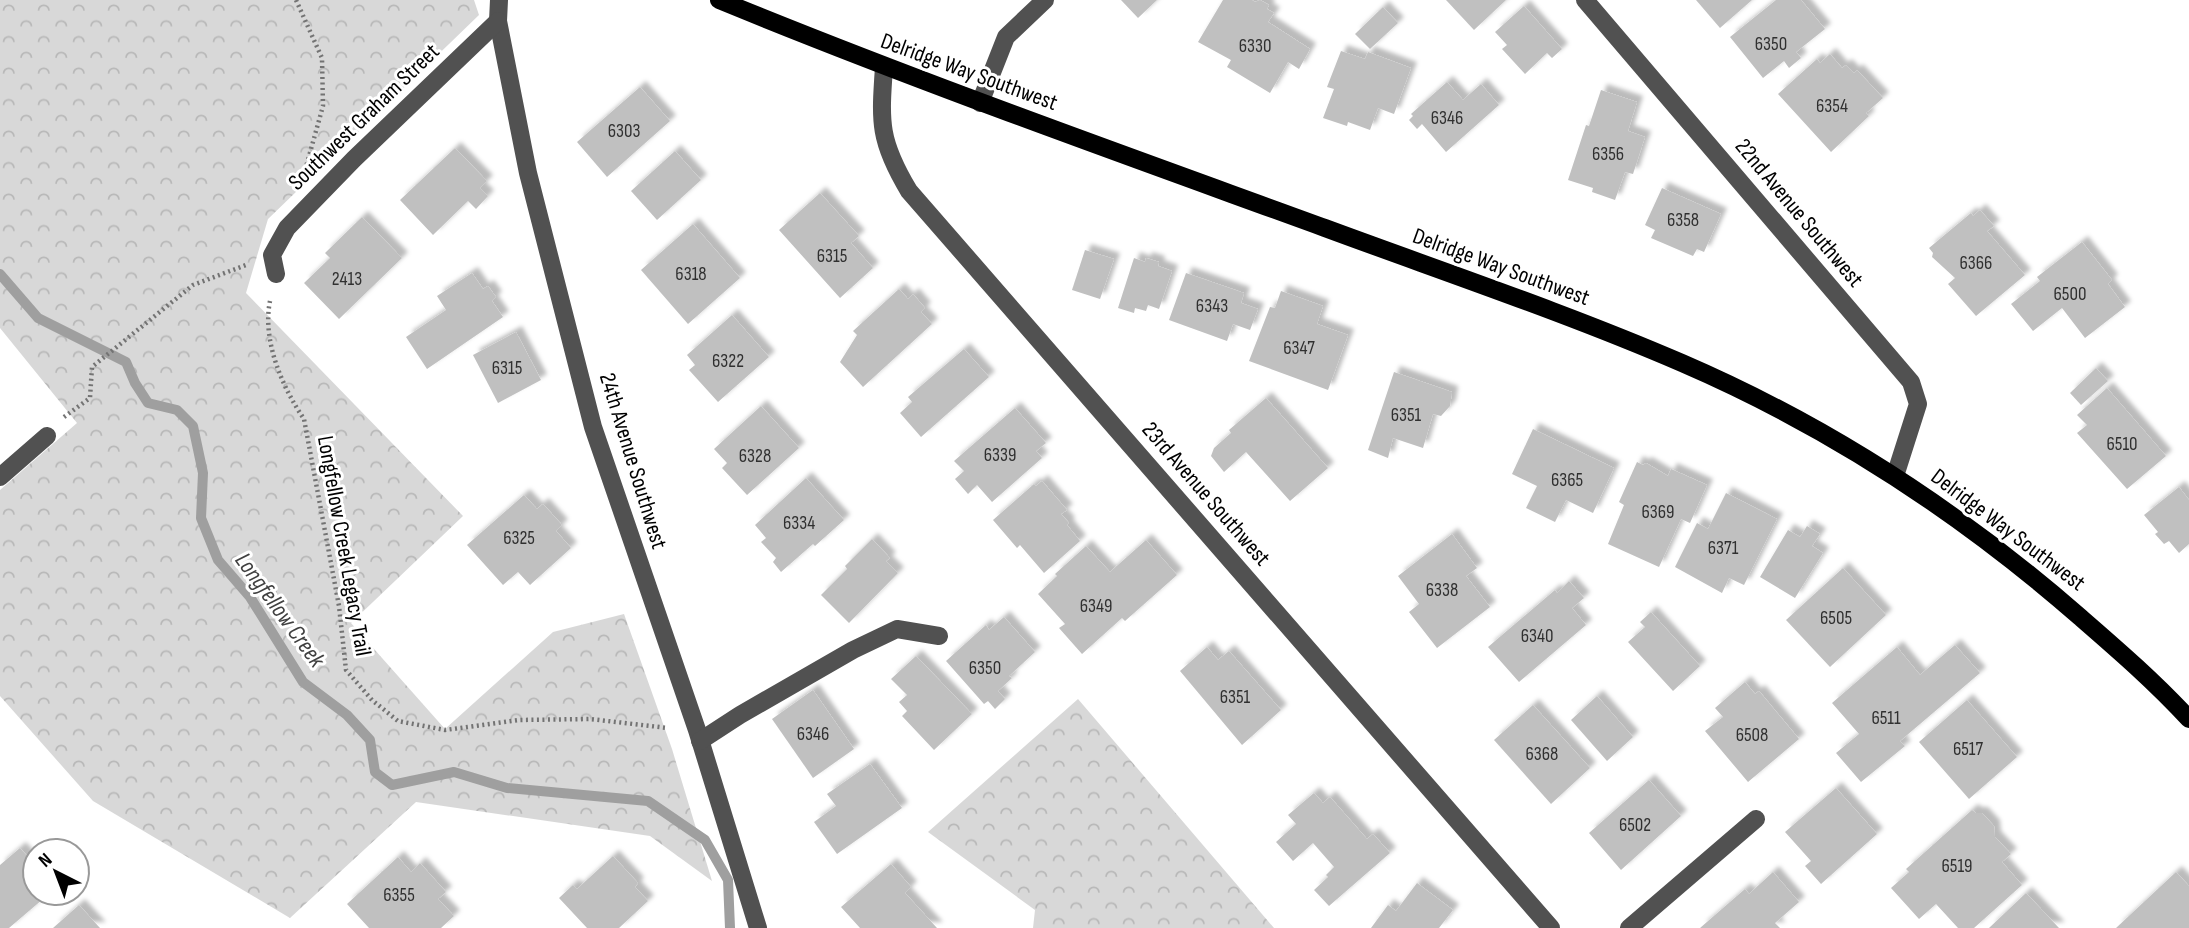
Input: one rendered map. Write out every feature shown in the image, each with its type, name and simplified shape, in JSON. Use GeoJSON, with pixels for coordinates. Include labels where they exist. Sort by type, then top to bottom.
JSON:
{"type":"FeatureCollection","features":[{"type":"Feature","properties":{"kind":"main road","name":"Delridge Way Southwest"},"geometry":{"type":"LineString","coordinates":[[719,0],[884,67],[1561,315],[1685,364],[1817,429],[1954,515],[2040,581],[2138,667],[2189,719]]}},
{"type":"Feature","properties":{"kind":"street","name":"24th Avenue Southwest"},"geometry":{"type":"LineString","coordinates":[[499,0],[498,21],[528,173],[593,427],[698,736],[758,928]]}},
{"type":"Feature","properties":{"kind":"street"},"geometry":{"type":"LineString","coordinates":[[980,103],[1006,37],[1045,0]]}},
{"type":"Feature","properties":{"kind":"street","name":"22nd Avenue Southwest"},"geometry":{"type":"LineString","coordinates":[[1594,3],[1911,383],[1918,404],[1895,476]]}},
{"type":"Feature","properties":{"kind":"street","name":"Southwest Graham Street"},"geometry":{"type":"LineString","coordinates":[[272,255],[287,228],[324,188],[498,21]]}},
{"type":"Feature","properties":{"kind":"street","name":"23rd Avenue Southwest"},"geometry":{"type":"LineString","coordinates":[[884,67],[881,110],[884,143],[894,167],[909,191],[1550,928]]}},
{"type":"Feature","properties":{"kind":"street"},"geometry":{"type":"LineString","coordinates":[[272,255],[276,274]]}},
{"type":"Feature","properties":{"kind":"street"},"geometry":{"type":"LineString","coordinates":[[0,477],[47,436]]}},
{"type":"Feature","properties":{"kind":"street"},"geometry":{"type":"LineString","coordinates":[[698,736],[853,650],[897,629],[939,636]]}},
{"type":"Feature","properties":{"kind":"street"},"geometry":{"type":"LineString","coordinates":[[1629,928],[1756,819]]}},
{"type":"Feature","properties":{"kind":"path"},"geometry":{"type":"LineString","coordinates":[[296,0],[322,58],[323,106],[305,172]]}},
{"type":"Feature","properties":{"kind":"path"},"geometry":{"type":"LineString","coordinates":[[47,436],[69,412],[90,398],[92,367],[129,336],[193,285],[272,255]]}},
{"type":"Feature","properties":{"kind":"path","name":"Longfellow Creek Legacy Trail"},"geometry":{"type":"LineString","coordinates":[[276,274],[267,317],[268,333],[290,398],[304,419],[339,606],[346,670],[372,701],[398,721],[445,730],[519,720],[590,719],[698,736]]}},
{"type":"Feature","properties":{"kind":"green space"},"geometry":{"type":"Polygon","coordinates":[[[0,0],[474,0],[479,15],[268,219],[246,293],[463,516],[351,623],[445,729],[553,632],[624,614],[672,749],[712,881],[650,836],[416,802],[290,918],[93,801],[0,696],[0,490],[77,423],[0,328],[0,0]]]}},
{"type":"Feature","properties":{"kind":"green space"},"geometry":{"type":"Polygon","coordinates":[[[1078,699],[1274,928],[1033,928],[1035,910],[928,832],[1078,699]]]}},
{"type":"Feature","properties":{"kind":"building"},"geometry":{"type":"Polygon","coordinates":[[[1121,0],[1157,0],[1138,18],[1121,0]]]}},
{"type":"Feature","properties":{"kind":"building"},"geometry":{"type":"Polygon","coordinates":[[[1223,0],[1260,0],[1269,5],[1267,9],[1274,13],[1268,22],[1310,49],[1299,69],[1288,62],[1270,93],[1227,67],[1231,60],[1198,42],[1223,0]]]}},
{"type":"Feature","properties":{"kind":"building"},"geometry":{"type":"Polygon","coordinates":[[[1446,0],[1506,0],[1474,30],[1446,0]]]}},
{"type":"Feature","properties":{"kind":"building"},"geometry":{"type":"Polygon","coordinates":[[[1696,0],[1752,0],[1720,28],[1696,0]]]}},
{"type":"Feature","properties":{"kind":"building"},"geometry":{"type":"Polygon","coordinates":[[[1776,0],[1801,0],[1825,29],[1796,52],[1801,58],[1789,68],[1784,61],[1763,78],[1730,37],[1776,0]]]}},
{"type":"Feature","properties":{"kind":"building"},"geometry":{"type":"Polygon","coordinates":[[[1524,6],[1562,49],[1552,58],[1547,53],[1525,74],[1502,49],[1507,45],[1495,32],[1524,6]]]}},
{"type":"Feature","properties":{"kind":"building"},"geometry":{"type":"Polygon","coordinates":[[[1383,7],[1398,23],[1370,49],[1355,34],[1383,7]]]}},
{"type":"Feature","properties":{"kind":"building"},"geometry":{"type":"Polygon","coordinates":[[[1341,51],[1365,59],[1368,52],[1411,68],[1394,114],[1378,108],[1370,130],[1348,122],[1347,126],[1323,118],[1334,89],[1327,87],[1341,51]]]}},
{"type":"Feature","properties":{"kind":"building"},"geometry":{"type":"Polygon","coordinates":[[[1830,54],[1842,68],[1846,65],[1854,73],[1857,70],[1883,98],[1866,113],[1869,116],[1831,152],[1778,94],[1817,59],[1820,63],[1830,54]]]}},
{"type":"Feature","properties":{"kind":"building"},"geometry":{"type":"Polygon","coordinates":[[[1447,82],[1463,100],[1481,84],[1499,105],[1446,152],[1422,124],[1417,129],[1409,120],[1413,116],[1411,114],[1447,82]]]}},
{"type":"Feature","properties":{"kind":"building"},"geometry":{"type":"Polygon","coordinates":[[[640,87],[670,121],[607,177],[577,142],[640,87]]]}},
{"type":"Feature","properties":{"kind":"building"},"geometry":{"type":"Polygon","coordinates":[[[1601,90],[1637,102],[1628,131],[1645,137],[1633,174],[1625,172],[1615,200],[1592,192],[1593,188],[1568,180],[1601,90]]]}},
{"type":"Feature","properties":{"kind":"building"},"geometry":{"type":"Polygon","coordinates":[[[455,148],[487,181],[480,188],[488,196],[476,209],[468,201],[433,235],[400,200],[455,148]]]}},
{"type":"Feature","properties":{"kind":"building"},"geometry":{"type":"Polygon","coordinates":[[[675,151],[701,180],[657,220],[631,191],[675,151]]]}},
{"type":"Feature","properties":{"kind":"building"},"geometry":{"type":"Polygon","coordinates":[[[1662,188],[1721,214],[1704,252],[1697,249],[1693,256],[1651,238],[1655,230],[1645,225],[1662,188]]]}},
{"type":"Feature","properties":{"kind":"building"},"geometry":{"type":"Polygon","coordinates":[[[820,193],[859,236],[851,243],[873,268],[840,298],[779,230],[820,193]]]}},
{"type":"Feature","properties":{"kind":"building"},"geometry":{"type":"Polygon","coordinates":[[[1980,210],[1994,226],[1987,231],[2025,275],[1976,316],[1948,284],[1955,278],[1932,257],[1933,253],[1929,248],[1971,213],[1973,216],[1980,210]]]}},
{"type":"Feature","properties":{"kind":"building"},"geometry":{"type":"Polygon","coordinates":[[[362,217],[402,258],[339,319],[304,283],[330,258],[325,253],[362,217]]]}},
{"type":"Feature","properties":{"kind":"building"},"geometry":{"type":"Polygon","coordinates":[[[693,224],[740,278],[688,324],[641,270],[693,224]]]}},
{"type":"Feature","properties":{"kind":"building"},"geometry":{"type":"Polygon","coordinates":[[[2082,242],[2112,280],[2108,284],[2125,307],[2085,338],[2062,308],[2033,331],[2011,304],[2040,281],[2037,277],[2082,242]]]}},
{"type":"Feature","properties":{"kind":"building"},"geometry":{"type":"Polygon","coordinates":[[[1085,250],[1114,259],[1100,299],[1072,290],[1085,250]]]}},
{"type":"Feature","properties":{"kind":"building"},"geometry":{"type":"Polygon","coordinates":[[[1134,258],[1145,262],[1146,258],[1159,262],[1158,266],[1172,271],[1159,309],[1148,305],[1146,311],[1135,308],[1134,313],[1118,308],[1134,258]]]}},
{"type":"Feature","properties":{"kind":"building"},"geometry":{"type":"Polygon","coordinates":[[[472,273],[483,289],[488,286],[496,297],[492,301],[503,317],[427,369],[406,337],[446,310],[437,296],[472,273]]]}},
{"type":"Feature","properties":{"kind":"building"},"geometry":{"type":"Polygon","coordinates":[[[1186,273],[1244,293],[1241,303],[1258,309],[1250,330],[1233,324],[1227,341],[1169,320],[1186,273]]]}},
{"type":"Feature","properties":{"kind":"building"},"geometry":{"type":"Polygon","coordinates":[[[899,289],[908,299],[913,294],[925,308],[921,312],[932,324],[863,387],[840,362],[857,335],[853,331],[899,289]]]}},
{"type":"Feature","properties":{"kind":"building"},"geometry":{"type":"Polygon","coordinates":[[[1281,291],[1323,306],[1317,324],[1348,335],[1328,390],[1249,361],[1270,307],[1275,308],[1281,291]]]}},
{"type":"Feature","properties":{"kind":"building"},"geometry":{"type":"Polygon","coordinates":[[[732,315],[769,357],[718,402],[689,370],[695,365],[687,355],[732,315]]]}},
{"type":"Feature","properties":{"kind":"building"},"geometry":{"type":"Polygon","coordinates":[[[516,332],[541,380],[498,403],[473,355],[516,332]]]}},
{"type":"Feature","properties":{"kind":"building"},"geometry":{"type":"Polygon","coordinates":[[[964,349],[989,377],[921,437],[900,413],[912,402],[908,397],[964,349]]]}},
{"type":"Feature","properties":{"kind":"building"},"geometry":{"type":"Polygon","coordinates":[[[2096,368],[2108,381],[2081,405],[2070,393],[2096,368]]]}},
{"type":"Feature","properties":{"kind":"building"},"geometry":{"type":"Polygon","coordinates":[[[1394,372],[1452,392],[1450,406],[1441,416],[1433,414],[1423,448],[1393,438],[1388,458],[1368,450],[1394,372]]]}},
{"type":"Feature","properties":{"kind":"building"},"geometry":{"type":"Polygon","coordinates":[[[2107,388],[2166,456],[2127,489],[2077,433],[2087,425],[2077,415],[2107,388]]]}},
{"type":"Feature","properties":{"kind":"building"},"geometry":{"type":"Polygon","coordinates":[[[1266,398],[1328,468],[1290,501],[1246,452],[1224,472],[1211,456],[1214,448],[1231,433],[1229,430],[1266,398]]]}},
{"type":"Feature","properties":{"kind":"building"},"geometry":{"type":"Polygon","coordinates":[[[761,406],[799,448],[747,495],[722,468],[727,463],[714,449],[761,406]]]}},
{"type":"Feature","properties":{"kind":"building"},"geometry":{"type":"Polygon","coordinates":[[[1015,408],[1046,443],[1036,451],[1042,458],[992,502],[977,485],[968,494],[955,479],[964,471],[954,461],[1015,408]]]}},
{"type":"Feature","properties":{"kind":"building"},"geometry":{"type":"Polygon","coordinates":[[[1533,429],[1614,468],[1593,513],[1566,500],[1555,522],[1526,508],[1537,486],[1512,474],[1533,429]]]}},
{"type":"Feature","properties":{"kind":"building"},"geometry":{"type":"Polygon","coordinates":[[[1637,462],[1643,465],[1646,463],[1668,476],[1671,469],[1707,485],[1690,523],[1681,519],[1659,567],[1608,544],[1624,505],[1619,502],[1637,462]]]}},
{"type":"Feature","properties":{"kind":"building"},"geometry":{"type":"Polygon","coordinates":[[[806,478],[844,520],[781,572],[773,562],[776,558],[761,542],[766,538],[755,525],[806,478]]]}},
{"type":"Feature","properties":{"kind":"building"},"geometry":{"type":"Polygon","coordinates":[[[1042,481],[1067,510],[1061,514],[1080,541],[1044,573],[1020,545],[1017,548],[993,520],[1034,484],[1036,486],[1042,481]]]}},
{"type":"Feature","properties":{"kind":"building"},"geometry":{"type":"Polygon","coordinates":[[[2179,487],[2189,500],[2189,544],[2179,553],[2169,541],[2164,544],[2144,515],[2179,487]]]}},
{"type":"Feature","properties":{"kind":"building"},"geometry":{"type":"Polygon","coordinates":[[[1726,493],[1777,519],[1744,585],[1729,578],[1722,593],[1675,567],[1697,523],[1708,529],[1726,493]]]}},
{"type":"Feature","properties":{"kind":"building"},"geometry":{"type":"Polygon","coordinates":[[[524,495],[537,509],[543,504],[562,525],[556,531],[571,548],[530,585],[518,572],[503,585],[467,545],[524,495]]]}},
{"type":"Feature","properties":{"kind":"building"},"geometry":{"type":"Polygon","coordinates":[[[1807,526],[1820,534],[1812,546],[1823,553],[1795,598],[1760,577],[1788,530],[1800,537],[1807,526]]]}},
{"type":"Feature","properties":{"kind":"building"},"geometry":{"type":"Polygon","coordinates":[[[1452,534],[1477,568],[1466,576],[1490,607],[1437,648],[1409,612],[1419,604],[1398,576],[1452,534]]]}},
{"type":"Feature","properties":{"kind":"building"},"geometry":{"type":"Polygon","coordinates":[[[872,539],[890,558],[886,561],[898,573],[849,623],[821,595],[872,539]]]}},
{"type":"Feature","properties":{"kind":"building"},"geometry":{"type":"Polygon","coordinates":[[[1146,540],[1177,575],[1125,621],[1122,618],[1082,654],[1059,628],[1065,624],[1038,594],[1057,576],[1055,574],[1086,546],[1110,572],[1146,540]]]}},
{"type":"Feature","properties":{"kind":"building"},"geometry":{"type":"Polygon","coordinates":[[[1843,568],[1886,615],[1830,667],[1786,620],[1843,568]]]}},
{"type":"Feature","properties":{"kind":"building"},"geometry":{"type":"Polygon","coordinates":[[[1569,581],[1584,598],[1572,608],[1586,625],[1519,682],[1488,647],[1569,581]]]}},
{"type":"Feature","properties":{"kind":"building"},"geometry":{"type":"Polygon","coordinates":[[[1651,612],[1700,666],[1673,691],[1628,642],[1645,627],[1640,622],[1651,612]]]}},
{"type":"Feature","properties":{"kind":"building"},"geometry":{"type":"Polygon","coordinates":[[[1004,617],[1035,652],[1009,676],[1012,678],[998,691],[1005,699],[995,709],[988,701],[984,704],[946,661],[986,625],[989,630],[1004,617]]]}},
{"type":"Feature","properties":{"kind":"building"},"geometry":{"type":"Polygon","coordinates":[[[1955,645],[1980,673],[1900,741],[1905,746],[1861,782],[1836,753],[1859,734],[1832,703],[1897,647],[1920,675],[1955,645]]]}},
{"type":"Feature","properties":{"kind":"building"},"geometry":{"type":"Polygon","coordinates":[[[1207,647],[1218,660],[1229,651],[1281,710],[1242,745],[1180,671],[1207,647]]]}},
{"type":"Feature","properties":{"kind":"building"},"geometry":{"type":"Polygon","coordinates":[[[916,656],[972,714],[934,750],[902,716],[907,711],[899,702],[907,695],[891,679],[916,656]]]}},
{"type":"Feature","properties":{"kind":"building"},"geometry":{"type":"Polygon","coordinates":[[[1745,682],[1755,694],[1759,691],[1799,739],[1748,782],[1705,731],[1723,717],[1715,708],[1745,682]]]}},
{"type":"Feature","properties":{"kind":"building"},"geometry":{"type":"Polygon","coordinates":[[[813,690],[854,749],[813,778],[772,719],[813,690]]]}},
{"type":"Feature","properties":{"kind":"building"},"geometry":{"type":"Polygon","coordinates":[[[1597,696],[1633,737],[1607,761],[1571,720],[1597,696]]]}},
{"type":"Feature","properties":{"kind":"building"},"geometry":{"type":"Polygon","coordinates":[[[1967,700],[2017,757],[1969,799],[1919,742],[1967,700]]]}},
{"type":"Feature","properties":{"kind":"building"},"geometry":{"type":"Polygon","coordinates":[[[1533,705],[1590,768],[1551,804],[1494,740],[1533,705]]]}},
{"type":"Feature","properties":{"kind":"building"},"geometry":{"type":"Polygon","coordinates":[[[870,764],[902,808],[837,854],[814,822],[836,806],[827,794],[870,764]]]}},
{"type":"Feature","properties":{"kind":"building"},"geometry":{"type":"Polygon","coordinates":[[[1649,780],[1681,816],[1621,870],[1589,833],[1649,780]]]}},
{"type":"Feature","properties":{"kind":"building"},"geometry":{"type":"Polygon","coordinates":[[[1836,788],[1877,834],[1821,884],[1805,866],[1811,861],[1785,832],[1836,788]]]}},
{"type":"Feature","properties":{"kind":"building"},"geometry":{"type":"Polygon","coordinates":[[[1314,793],[1323,803],[1330,797],[1367,839],[1373,834],[1390,853],[1329,906],[1314,890],[1334,867],[1313,843],[1293,861],[1276,842],[1296,824],[1288,815],[1314,793]]]}},
{"type":"Feature","properties":{"kind":"building"},"geometry":{"type":"Polygon","coordinates":[[[1972,810],[1982,813],[1994,826],[1995,837],[2011,854],[2002,862],[2022,885],[1974,928],[1958,928],[1936,904],[1919,919],[1891,888],[1909,872],[1906,869],[1972,810]]]}},
{"type":"Feature","properties":{"kind":"building"},"geometry":{"type":"Polygon","coordinates":[[[21,849],[21,907],[34,907],[9,928],[0,928],[0,865],[21,849]]]}},
{"type":"Feature","properties":{"kind":"building"},"geometry":{"type":"Polygon","coordinates":[[[613,856],[638,883],[635,887],[648,901],[619,928],[587,928],[559,898],[573,885],[577,889],[613,856]]]}},
{"type":"Feature","properties":{"kind":"building"},"geometry":{"type":"Polygon","coordinates":[[[398,857],[411,872],[420,863],[446,892],[438,899],[454,916],[441,928],[369,928],[347,904],[398,857]]]}},
{"type":"Feature","properties":{"kind":"building"},"geometry":{"type":"Polygon","coordinates":[[[891,864],[911,887],[905,893],[937,928],[860,928],[841,907],[891,864]]]}},
{"type":"Feature","properties":{"kind":"building"},"geometry":{"type":"Polygon","coordinates":[[[1773,872],[1799,902],[1775,923],[1780,928],[1700,928],[1745,889],[1749,894],[1773,872]]]}},
{"type":"Feature","properties":{"kind":"building"},"geometry":{"type":"Polygon","coordinates":[[[2176,872],[2189,886],[2189,928],[2116,928],[2176,872]]]}},
{"type":"Feature","properties":{"kind":"building"},"geometry":{"type":"Polygon","coordinates":[[[1417,883],[1453,910],[1439,928],[1371,928],[1388,905],[1396,911],[1417,883]]]}},
{"type":"Feature","properties":{"kind":"building"},"geometry":{"type":"Polygon","coordinates":[[[2026,893],[2059,928],[1989,928],[2026,893]]]}},
{"type":"Feature","properties":{"kind":"building"},"geometry":{"type":"Polygon","coordinates":[[[77,907],[81,907],[100,928],[53,928],[77,907]]]}},
{"type":"Feature","properties":{"kind":"waterway","name":"Longfellow Creek"},"geometry":{"type":"LineString","coordinates":[[0,274],[38,318],[126,362],[148,403],[177,410],[193,426],[203,473],[201,518],[218,560],[250,597],[303,682],[347,715],[370,740],[375,772],[392,785],[454,772],[507,788],[648,801],[705,840],[728,880],[730,928]]}}]}
